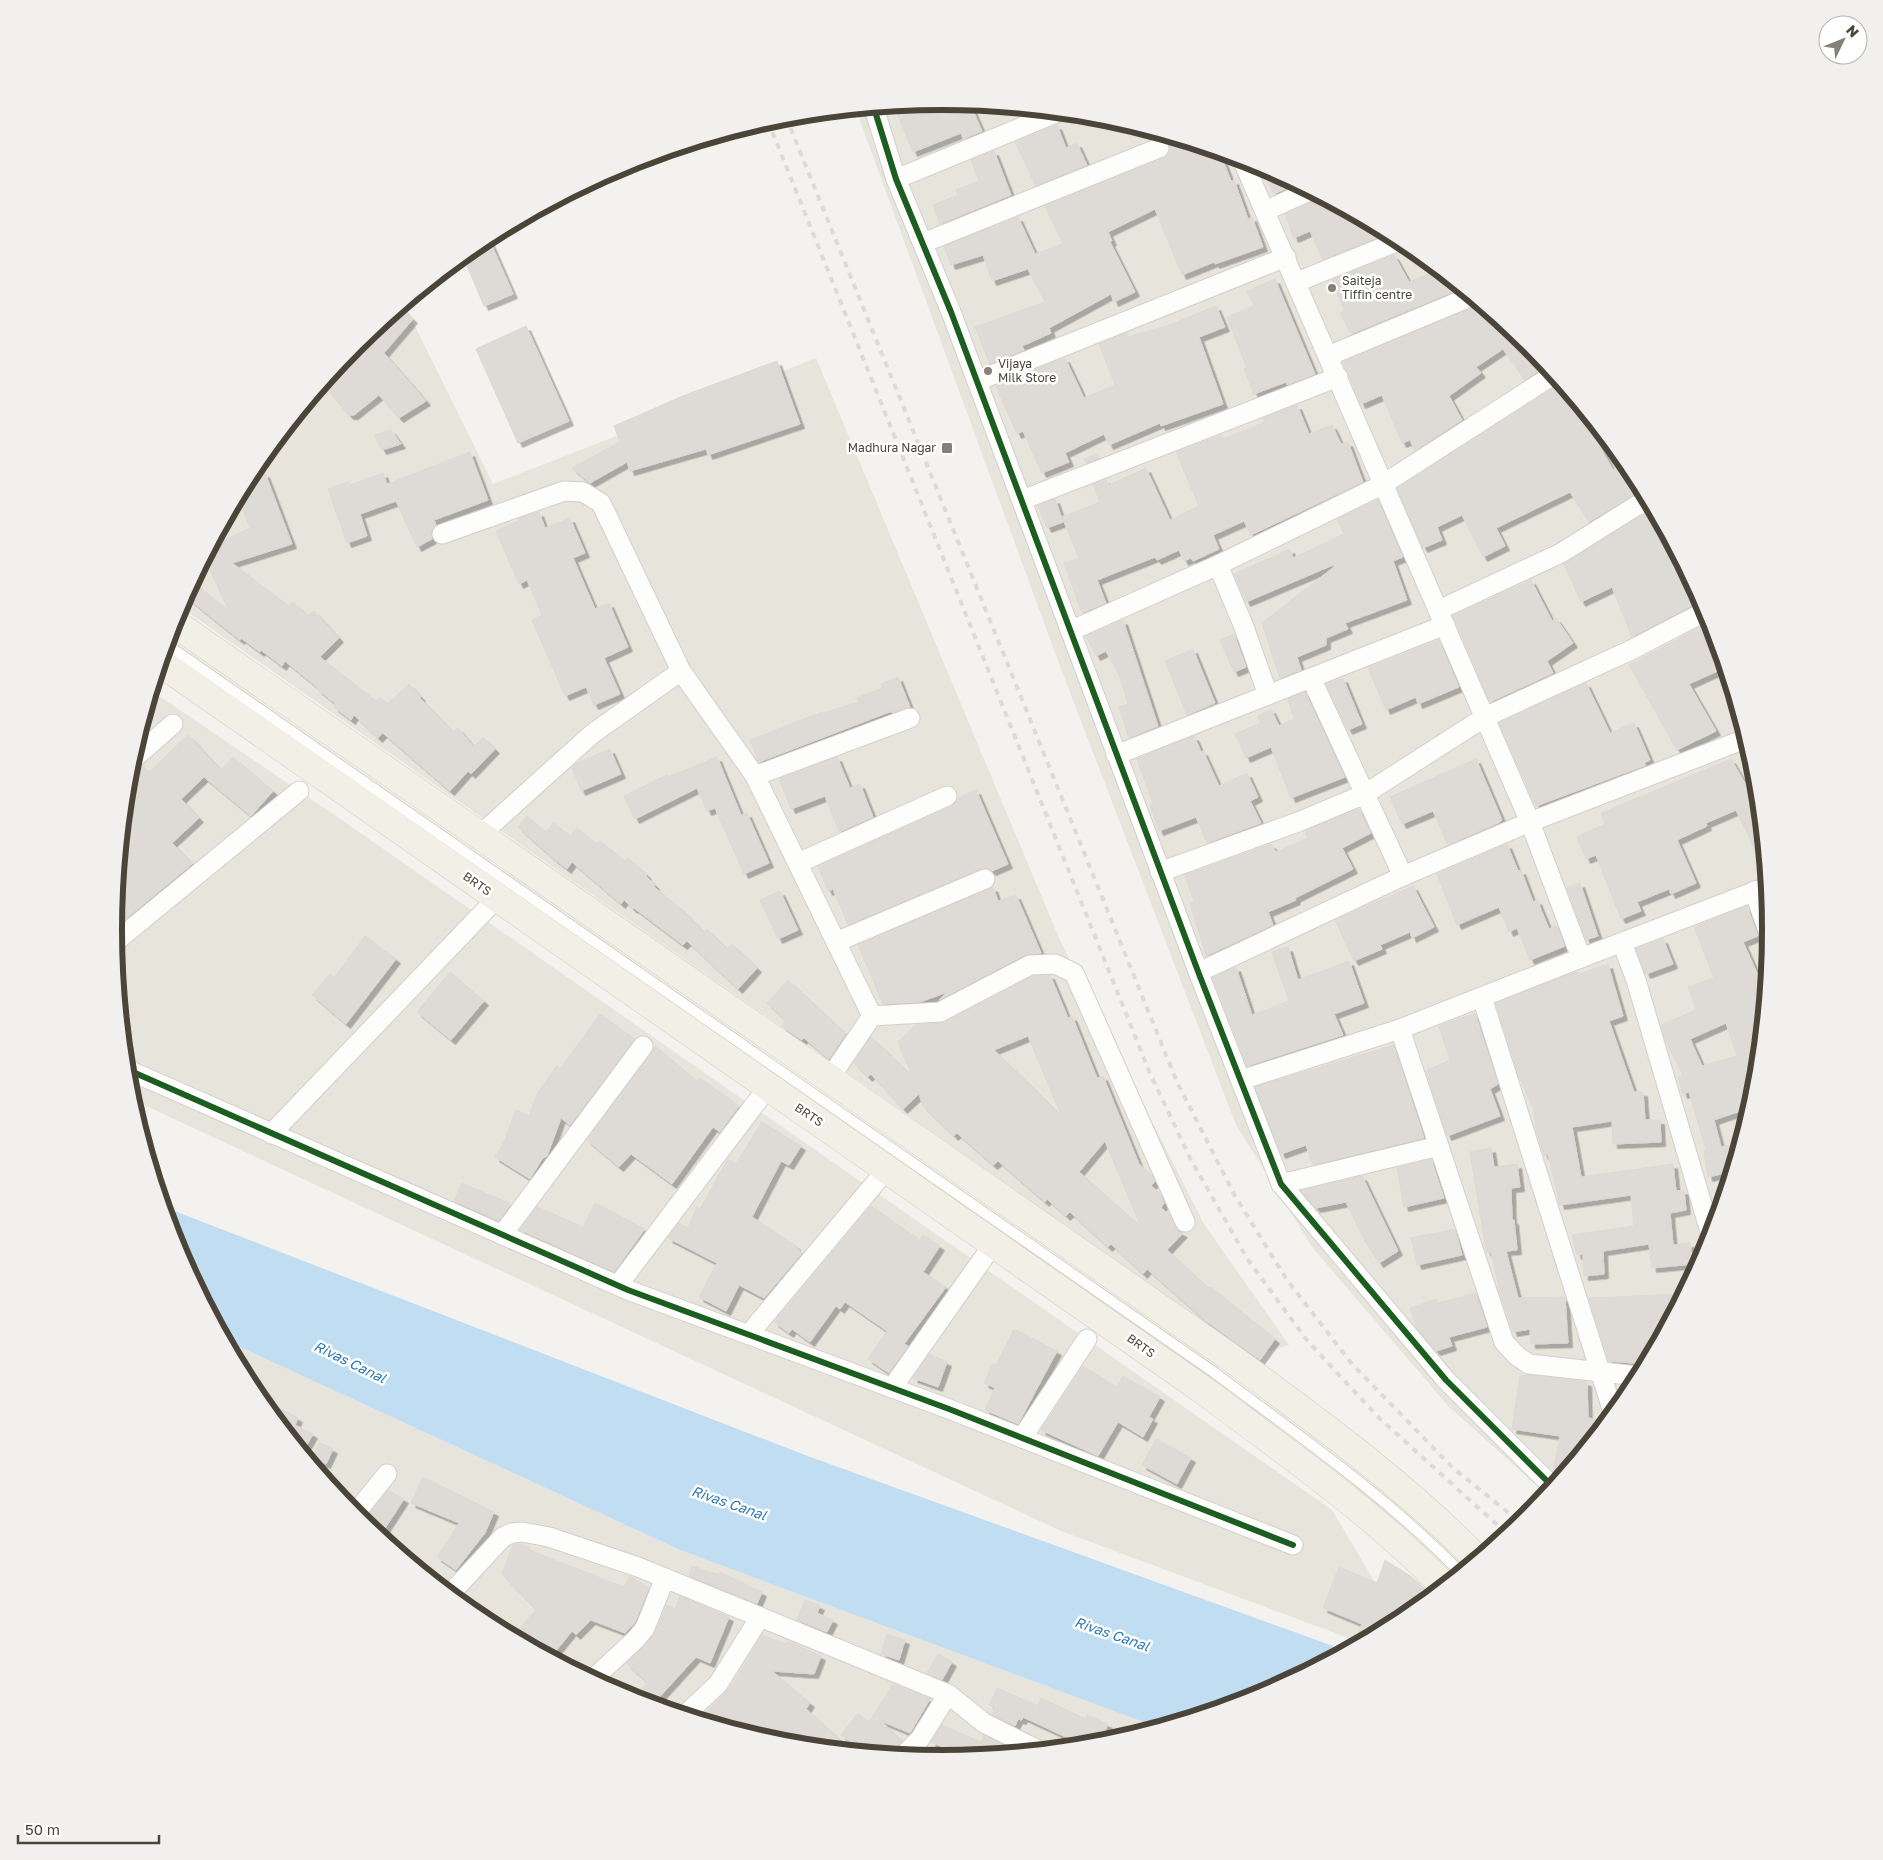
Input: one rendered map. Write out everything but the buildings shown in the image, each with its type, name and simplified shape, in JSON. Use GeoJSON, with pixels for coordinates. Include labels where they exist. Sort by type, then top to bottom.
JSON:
{"type":"FeatureCollection","features":[{"type":"Feature","properties":{"kind":"main road"},"geometry":{"type":"LineString","coordinates":[[180,627],[1227,1355],[1328,1443],[1415,1499],[1473,1555]]}},
{"type":"Feature","properties":{"kind":"main road","name":"BRTS"},"geometry":{"type":"LineString","coordinates":[[165,666],[1203,1390],[1348,1499],[1387,1531],[1440,1582]]}},
{"type":"Feature","properties":{"kind":"street"},"geometry":{"type":"LineString","coordinates":[[876,113],[896,179],[977,382],[1160,872],[1281,1184],[1446,1380],[1548,1482]]}},
{"type":"Feature","properties":{"kind":"street"},"geometry":{"type":"LineString","coordinates":[[896,179],[1047,117]]}},
{"type":"Feature","properties":{"kind":"street"},"geometry":{"type":"LineString","coordinates":[[923,243],[1159,148]]}},
{"type":"Feature","properties":{"kind":"street"},"geometry":{"type":"LineString","coordinates":[[1246,169],[1338,377],[1382,485],[1530,822],[1581,958]]}},
{"type":"Feature","properties":{"kind":"street"},"geometry":{"type":"LineString","coordinates":[[1265,211],[1302,194]]}},
{"type":"Feature","properties":{"kind":"street"},"geometry":{"type":"LineString","coordinates":[[1297,282],[1391,244]]}},
{"type":"Feature","properties":{"kind":"street"},"geometry":{"type":"LineString","coordinates":[[977,382],[1286,258]]}},
{"type":"Feature","properties":{"kind":"street"},"geometry":{"type":"LineString","coordinates":[[1328,356],[1465,299]]}},
{"type":"Feature","properties":{"kind":"street"},"geometry":{"type":"LineString","coordinates":[[1022,500],[1338,377]]}},
{"type":"Feature","properties":{"kind":"street"},"geometry":{"type":"LineString","coordinates":[[1070,631],[1218,565],[1382,485],[1548,379]]}},
{"type":"Feature","properties":{"kind":"street"},"geometry":{"type":"LineString","coordinates":[[442,534],[564,491],[583,492],[601,503],[680,671],[756,776],[872,1016]]}},
{"type":"Feature","properties":{"kind":"street"},"geometry":{"type":"LineString","coordinates":[[1116,755],[1311,678],[1442,618],[1561,553],[1642,504]]}},
{"type":"Feature","properties":{"kind":"street"},"geometry":{"type":"LineString","coordinates":[[1218,565],[1244,627],[1268,695]]}},
{"type":"Feature","properties":{"kind":"street"},"geometry":{"type":"LineString","coordinates":[[1160,872],[1298,822],[1365,794],[1485,717],[1632,650],[1699,615]]}},
{"type":"Feature","properties":{"kind":"street"},"geometry":{"type":"LineString","coordinates":[[480,836],[592,734],[680,671]]}},
{"type":"Feature","properties":{"kind":"street"},"geometry":{"type":"LineString","coordinates":[[1311,678],[1403,876]]}},
{"type":"Feature","properties":{"kind":"street"},"geometry":{"type":"LineString","coordinates":[[756,776],[910,718]]}},
{"type":"Feature","properties":{"kind":"street"},"geometry":{"type":"LineString","coordinates":[[141,752],[173,724]]}},
{"type":"Feature","properties":{"kind":"street"},"geometry":{"type":"LineString","coordinates":[[1199,972],[1403,876],[1530,822],[1739,740]]}},
{"type":"Feature","properties":{"kind":"street"},"geometry":{"type":"LineString","coordinates":[[122,936],[299,791]]}},
{"type":"Feature","properties":{"kind":"street"},"geometry":{"type":"LineString","coordinates":[[798,863],[947,796]]}},
{"type":"Feature","properties":{"kind":"street"},"geometry":{"type":"LineString","coordinates":[[836,942],[985,879]]}},
{"type":"Feature","properties":{"kind":"street"},"geometry":{"type":"LineString","coordinates":[[1241,1080],[1400,1029],[1760,889]]}},
{"type":"Feature","properties":{"kind":"street"},"geometry":{"type":"LineString","coordinates":[[271,1134],[497,898]]}},
{"type":"Feature","properties":{"kind":"street"},"geometry":{"type":"LineString","coordinates":[[1622,943],[1636,980],[1707,1222]]}},
{"type":"Feature","properties":{"kind":"street"},"geometry":{"type":"LineString","coordinates":[[872,1016],[940,1012],[1030,965],[1055,964],[1074,974],[1185,1222]]}},
{"type":"Feature","properties":{"kind":"street"},"geometry":{"type":"LineString","coordinates":[[1482,997],[1610,1404]]}},
{"type":"Feature","properties":{"kind":"street"},"geometry":{"type":"LineString","coordinates":[[829,1079],[872,1016]]}},
{"type":"Feature","properties":{"kind":"street"},"geometry":{"type":"LineString","coordinates":[[1400,1029],[1504,1342],[1517,1356],[1529,1364],[1630,1375]]}},
{"type":"Feature","properties":{"kind":"street"},"geometry":{"type":"LineString","coordinates":[[502,1235],[643,1046]]}},
{"type":"Feature","properties":{"kind":"street"},"geometry":{"type":"LineString","coordinates":[[134,1073],[618,1286],[892,1388],[1292,1545]]}},
{"type":"Feature","properties":{"kind":"street"},"geometry":{"type":"LineString","coordinates":[[618,1286],[768,1088]]}},
{"type":"Feature","properties":{"kind":"street"},"geometry":{"type":"LineString","coordinates":[[1281,1184],[1439,1146]]}},
{"type":"Feature","properties":{"kind":"street"},"geometry":{"type":"LineString","coordinates":[[749,1334],[887,1169]]}},
{"type":"Feature","properties":{"kind":"street"},"geometry":{"type":"LineString","coordinates":[[892,1388],[994,1243]]}},
{"type":"Feature","properties":{"kind":"street"},"geometry":{"type":"LineString","coordinates":[[1022,1438],[1087,1339]]}},
{"type":"Feature","properties":{"kind":"street"},"geometry":{"type":"LineString","coordinates":[[359,1507],[387,1474]]}},
{"type":"Feature","properties":{"kind":"street"},"geometry":{"type":"LineString","coordinates":[[454,1590],[503,1537],[512,1533],[522,1532],[549,1537],[665,1578],[948,1694],[984,1723],[1027,1745]]}},
{"type":"Feature","properties":{"kind":"street"},"geometry":{"type":"LineString","coordinates":[[598,1674],[636,1639],[645,1628],[665,1578]]}},
{"type":"Feature","properties":{"kind":"street"},"geometry":{"type":"LineString","coordinates":[[690,1710],[718,1684],[760,1617]]}},
{"type":"Feature","properties":{"kind":"street"},"geometry":{"type":"LineString","coordinates":[[911,1749],[920,1740],[948,1694]]}},
{"type":"Feature","properties":{"kind":"lane"},"geometry":{"type":"LineString","coordinates":[[172,648],[1098,1291],[1328,1443],[1456,1568]]}},
{"type":"Feature","properties":{"kind":"shaded area"},"geometry":{"type":"Polygon","coordinates":[[[942,110],[995,112],[1049,117],[1101,126],[1154,138],[1255,172],[1352,220],[1397,248],[1441,279],[1482,313],[1558,389],[1623,474],[1652,520],[1677,567],[1699,616],[1718,666],[1734,718],[1746,770],[1760,876],[1762,930],[1760,984],[1754,1037],[1746,1090],[1734,1142],[1718,1194],[1699,1244],[1677,1293],[1652,1340],[1623,1386],[1592,1429],[1541,1489],[1448,1406],[1312,1247],[1236,1125],[1061,669],[858,115],[942,110]]]}},
{"type":"Feature","properties":{"kind":"shaded area"},"geometry":{"type":"Polygon","coordinates":[[[406,309],[493,484],[816,358],[1059,938],[1204,1224],[1289,1345],[1253,1356],[186,611],[206,567],[231,520],[260,474],[291,431],[325,389],[362,350],[406,309]]]}},
{"type":"Feature","properties":{"kind":"shaded area"},"geometry":{"type":"Polygon","coordinates":[[[156,694],[339,818],[1332,1510],[1394,1614],[1352,1639],[1061,1531],[140,1103],[129,1037],[123,984],[123,876],[137,770],[156,694]]]}},
{"type":"Feature","properties":{"kind":"shaded area"},"geometry":{"type":"Polygon","coordinates":[[[233,1344],[680,1550],[1147,1723],[1049,1743],[942,1750],[888,1748],[834,1743],[729,1722],[628,1688],[531,1640],[486,1612],[442,1581],[401,1547],[325,1471],[260,1386],[233,1344]]]}},
{"type":"Feature","properties":{"kind":"water","name":"Rivas Canal"},"geometry":{"type":"Polygon","coordinates":[[[171,1210],[805,1455],[1337,1647],[1255,1688],[1147,1723],[680,1550],[233,1344],[206,1293],[171,1210]]]}},
{"type":"Feature","properties":{"kind":"railway"},"geometry":{"type":"LineString","coordinates":[[789,125],[1177,1082],[1235,1196],[1287,1280],[1352,1364],[1453,1468],[1514,1517]]}},
{"type":"Feature","properties":{"kind":"railway"},"geometry":{"type":"LineString","coordinates":[[771,128],[1149,1071],[1190,1158],[1248,1260],[1306,1339],[1378,1417],[1502,1528]]}},
{"type":"Feature","properties":{"kind":"cycle path"},"geometry":{"type":"LineString","coordinates":[[876,113],[896,179],[951,312],[1199,974],[1281,1184],[1446,1380],[1548,1482]]}},
{"type":"Feature","properties":{"kind":"cycle path"},"geometry":{"type":"LineString","coordinates":[[134,1073],[628,1290],[949,1409],[1293,1545]]}},
{"type":"Feature","properties":{"kind":"place","name":"Saiteja Tiffin centre"},"geometry":{"type":"Point","coordinates":[1332,288]}},
{"type":"Feature","properties":{"kind":"place","name":"Vijaya Milk Store"},"geometry":{"type":"Point","coordinates":[988,371]}},
{"type":"Feature","properties":{"kind":"place","name":"Madhura Nagar"},"geometry":{"type":"Point","coordinates":[947,448]}}]}
